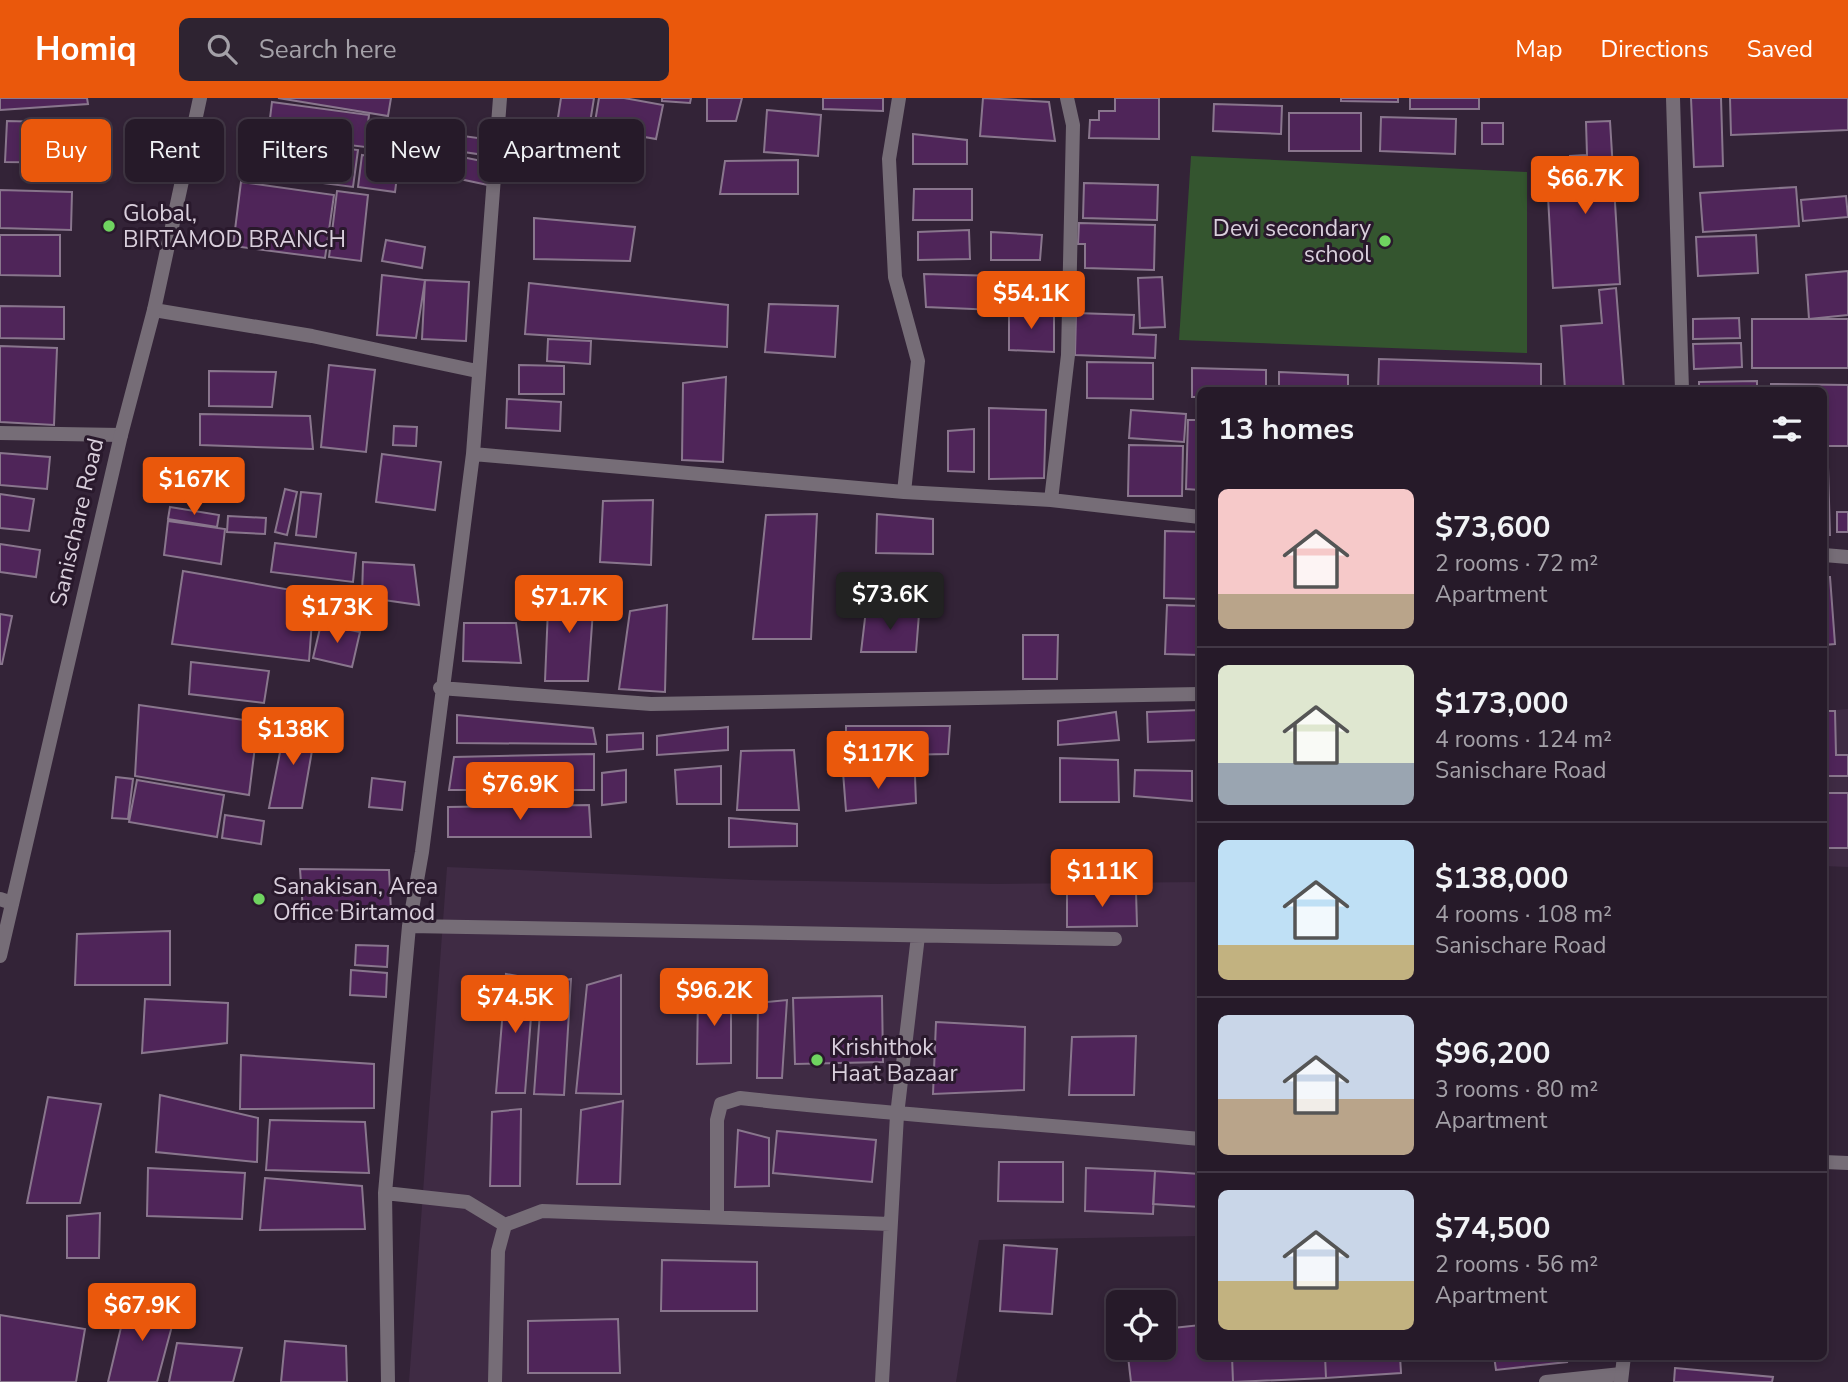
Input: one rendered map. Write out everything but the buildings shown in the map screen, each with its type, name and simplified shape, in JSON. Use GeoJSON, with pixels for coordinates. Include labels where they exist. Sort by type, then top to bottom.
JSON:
{"type":"FeatureCollection","features":[{"type":"Feature","properties":{"kind":"street","name":"Sanischare Road"},"geometry":{"type":"LineString","coordinates":[[0,956],[6,901],[121,435],[155,310],[200,98]]}},
{"type":"Feature","properties":{"kind":"street"},"geometry":{"type":"LineString","coordinates":[[388,1382],[385,1193],[409,926],[422,852],[440,688],[473,454],[477,371],[500,98]]}},
{"type":"Feature","properties":{"kind":"street"},"geometry":{"type":"LineString","coordinates":[[898,98],[889,159],[895,277],[918,360],[904,492]]}},
{"type":"Feature","properties":{"kind":"street"},"geometry":{"type":"LineString","coordinates":[[1051,500],[1068,355],[1073,125],[1067,98]]}},
{"type":"Feature","properties":{"kind":"street"},"geometry":{"type":"LineString","coordinates":[[1673,98],[1682,387]]}},
{"type":"Feature","properties":{"kind":"street"},"geometry":{"type":"LineString","coordinates":[[155,310],[312,336],[477,371]]}},
{"type":"Feature","properties":{"kind":"street"},"geometry":{"type":"LineString","coordinates":[[0,433],[121,435]]}},
{"type":"Feature","properties":{"kind":"street"},"geometry":{"type":"LineString","coordinates":[[473,454],[904,492],[1051,500],[1197,517]]}},
{"type":"Feature","properties":{"kind":"street"},"geometry":{"type":"LineString","coordinates":[[1827,555],[1848,557]]}},
{"type":"Feature","properties":{"kind":"street"},"geometry":{"type":"LineString","coordinates":[[440,688],[651,704],[1197,694]]}},
{"type":"Feature","properties":{"kind":"street"},"geometry":{"type":"LineString","coordinates":[[409,926],[1115,939]]}},
{"type":"Feature","properties":{"kind":"street"},"geometry":{"type":"LineString","coordinates":[[883,1382],[897,1115],[918,936]]}},
{"type":"Feature","properties":{"kind":"street"},"geometry":{"type":"LineString","coordinates":[[718,1217],[716,1120],[721,1104],[740,1098],[897,1115],[1037,1123],[1197,1139]]}},
{"type":"Feature","properties":{"kind":"street"},"geometry":{"type":"LineString","coordinates":[[1827,1162],[1848,1163]]}},
{"type":"Feature","properties":{"kind":"street"},"geometry":{"type":"LineString","coordinates":[[385,1193],[467,1202],[505,1225]]}},
{"type":"Feature","properties":{"kind":"street"},"geometry":{"type":"LineString","coordinates":[[505,1225],[542,1211],[890,1224]]}},
{"type":"Feature","properties":{"kind":"street"},"geometry":{"type":"LineString","coordinates":[[495,1382],[498,1251],[505,1225]]}},
{"type":"Feature","properties":{"kind":"street"},"geometry":{"type":"LineString","coordinates":[[1546,1382],[1621,1378],[1623,1360]]}},
{"type":"Feature","properties":{"kind":"shaded area"},"geometry":{"type":"Polygon","coordinates":[[[1848,709],[1848,867],[1827,866],[1827,711],[1848,709]]]}},
{"type":"Feature","properties":{"kind":"shaded area","name":"Krishithok Haat Bazaar"},"geometry":{"type":"Polygon","coordinates":[[[447,867],[752,880],[994,884],[1197,882],[1197,1236],[979,1240],[956,1382],[409,1382],[447,867]]]}},
{"type":"Feature","properties":{"kind":"green space"},"geometry":{"type":"Polygon","coordinates":[[[1191,156],[1527,172],[1527,353],[1179,340],[1191,156]]]}},
{"type":"Feature","properties":{"kind":"place","name":"Global, BIRTAMOD BRANCH"},"geometry":{"type":"Point","coordinates":[109,226]}},
{"type":"Feature","properties":{"kind":"place","name":"Devi secondary school"},"geometry":{"type":"Point","coordinates":[1385,241]}},
{"type":"Feature","properties":{"kind":"place","name":"Sanakisan, Area Office Birtamod"},"geometry":{"type":"Point","coordinates":[259,899]}},
{"type":"Feature","properties":{"kind":"place","name":"Krishithok Haat Bazaar"},"geometry":{"type":"Point","coordinates":[817,1060]}}]}
